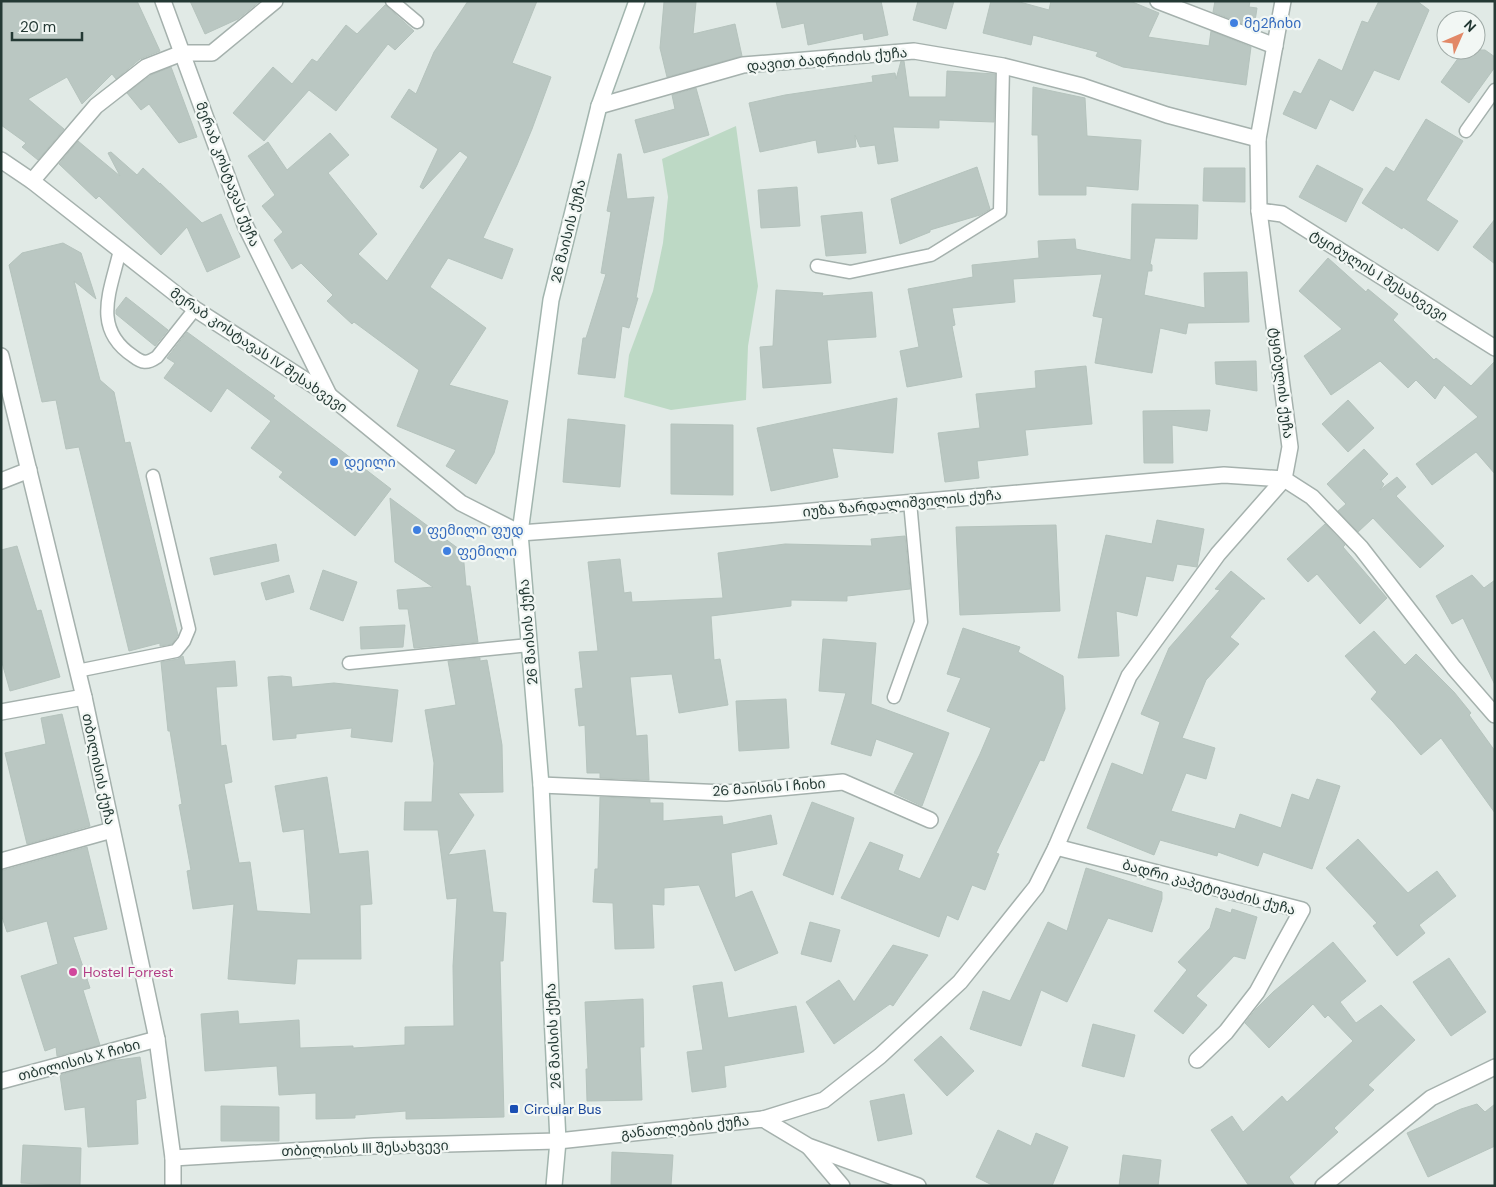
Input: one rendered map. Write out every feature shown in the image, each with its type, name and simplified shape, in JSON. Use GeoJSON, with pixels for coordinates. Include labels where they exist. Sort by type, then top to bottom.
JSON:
{"type":"FeatureCollection","features":[{"type":"Feature","properties":{"kind":"street","name":"მერაბ კოსტავას ქუჩა"},"geometry":{"type":"LineString","coordinates":[[163,1],[245,225],[330,396]]}},
{"type":"Feature","properties":{"kind":"street"},"geometry":{"type":"LineString","coordinates":[[32,181],[96,106],[146,67],[182,53],[212,53],[275,1]]}},
{"type":"Feature","properties":{"kind":"street","name":"26 მაისის ქუჩა"},"geometry":{"type":"LineString","coordinates":[[554,1186],[558,1141],[541,785],[520,533],[551,300],[599,106],[637,1]]}},
{"type":"Feature","properties":{"kind":"street"},"geometry":{"type":"LineString","coordinates":[[1158,1],[1275,46]]}},
{"type":"Feature","properties":{"kind":"street","name":"ტყიბულის ქუჩა"},"geometry":{"type":"LineString","coordinates":[[1283,1],[1258,140],[1259,211],[1290,447],[1284,479]]}},
{"type":"Feature","properties":{"kind":"street","name":"დავით ბადრიძის ქუჩა"},"geometry":{"type":"LineString","coordinates":[[599,106],[743,66],[914,51],[1003,66],[1082,86],[1167,114],[1258,140]]}},
{"type":"Feature","properties":{"kind":"street","name":"მერაბ კოსტავას IV შესახვევი"},"geometry":{"type":"LineString","coordinates":[[1,160],[32,181],[195,309],[330,396],[461,503],[520,533]]}},
{"type":"Feature","properties":{"kind":"street","name":"ტყიბულის I შესახვევი"},"geometry":{"type":"LineString","coordinates":[[1259,211],[1282,214],[1495,348]]}},
{"type":"Feature","properties":{"kind":"street","name":"თბილისის ქუჩა"},"geometry":{"type":"LineString","coordinates":[[1,356],[84,697],[156,1040],[173,1158],[173,1186]]}},
{"type":"Feature","properties":{"kind":"street"},"geometry":{"type":"LineString","coordinates":[[1,481],[29,470]]}},
{"type":"Feature","properties":{"kind":"street","name":"იუზა ზარდალიშვილის ქუჩა"},"geometry":{"type":"LineString","coordinates":[[520,533],[1224,475],[1284,479]]}},
{"type":"Feature","properties":{"kind":"street"},"geometry":{"type":"LineString","coordinates":[[763,1119],[824,1100],[880,1056],[960,982],[1036,887],[1056,848],[1129,676],[1218,554],[1284,479],[1312,497],[1361,548],[1454,668],[1495,715]]}},
{"type":"Feature","properties":{"kind":"street"},"geometry":{"type":"LineString","coordinates":[[1,712],[84,697]]}},
{"type":"Feature","properties":{"kind":"street","name":"26 მაისის I ჩიხი"},"geometry":{"type":"LineString","coordinates":[[541,785],[726,793],[843,782],[930,820]]}},
{"type":"Feature","properties":{"kind":"street"},"geometry":{"type":"LineString","coordinates":[[1,862],[112,830]]}},
{"type":"Feature","properties":{"kind":"street","name":"ბადრი კაპეტივაძის ქუჩა"},"geometry":{"type":"LineString","coordinates":[[1056,848],[1302,910],[1257,992],[1226,1032],[1197,1060]]}},
{"type":"Feature","properties":{"kind":"street","name":"თბილისის X ჩიხი"},"geometry":{"type":"LineString","coordinates":[[1,1081],[156,1040]]}},
{"type":"Feature","properties":{"kind":"street"},"geometry":{"type":"LineString","coordinates":[[1323,1186],[1431,1098],[1495,1067]]}},
{"type":"Feature","properties":{"kind":"street","name":"განათლების ქუჩა"},"geometry":{"type":"LineString","coordinates":[[558,1141],[763,1119],[808,1146],[918,1186]]}},
{"type":"Feature","properties":{"kind":"street","name":"თბილისის III შესახვევი"},"geometry":{"type":"LineString","coordinates":[[173,1158],[374,1146],[558,1141]]}},
{"type":"Feature","properties":{"kind":"street"},"geometry":{"type":"LineString","coordinates":[[808,1146],[842,1186]]}},
{"type":"Feature","properties":{"kind":"lane"},"geometry":{"type":"LineString","coordinates":[[392,1],[417,22]]}},
{"type":"Feature","properties":{"kind":"lane"},"geometry":{"type":"LineString","coordinates":[[817,266],[850,272],[930,255],[1000,212],[1003,66]]}},
{"type":"Feature","properties":{"kind":"lane"},"geometry":{"type":"LineString","coordinates":[[1466,131],[1495,90]]}},
{"type":"Feature","properties":{"kind":"lane"},"geometry":{"type":"LineString","coordinates":[[120,250],[106,313],[108,328],[122,349],[141,362],[150,362],[157,357],[195,309]]}},
{"type":"Feature","properties":{"kind":"lane"},"geometry":{"type":"LineString","coordinates":[[77,671],[176,651],[184,641],[189,629],[153,476]]}},
{"type":"Feature","properties":{"kind":"lane"},"geometry":{"type":"LineString","coordinates":[[894,697],[921,622],[910,502]]}},
{"type":"Feature","properties":{"kind":"lane"},"geometry":{"type":"LineString","coordinates":[[349,663],[529,645]]}},
{"type":"Feature","properties":{"kind":"green space"},"geometry":{"type":"Polygon","coordinates":[[[736,126],[758,286],[748,346],[746,400],[671,410],[624,397],[629,355],[653,291],[663,243],[668,197],[662,159],[736,126]]]}},
{"type":"Feature","properties":{"kind":"building"},"geometry":{"type":"Polygon","coordinates":[[[1,1],[137,1],[160,51],[140,59],[116,79],[112,74],[82,104],[67,77],[28,99],[64,129],[38,160],[22,147],[26,143],[1,125],[1,1]]]}},
{"type":"Feature","properties":{"kind":"building"},"geometry":{"type":"Polygon","coordinates":[[[190,1],[260,1],[238,19],[205,34],[190,1]]]}},
{"type":"Feature","properties":{"kind":"building"},"geometry":{"type":"Polygon","coordinates":[[[468,1],[537,1],[512,63],[551,77],[517,165],[483,238],[513,249],[502,279],[448,258],[430,287],[486,328],[449,385],[508,401],[494,453],[476,484],[446,466],[456,450],[397,426],[419,370],[354,322],[352,324],[327,301],[333,295],[301,263],[292,269],[274,240],[283,232],[262,206],[275,195],[248,156],[268,142],[287,170],[330,133],[349,155],[328,173],[377,234],[358,254],[387,281],[468,157],[460,151],[423,189],[420,187],[438,149],[391,117],[409,89],[416,94],[434,52],[468,1]]]}},
{"type":"Feature","properties":{"kind":"building"},"geometry":{"type":"Polygon","coordinates":[[[776,1],[881,1],[888,35],[864,40],[863,33],[808,45],[804,23],[782,28],[776,1]]]}},
{"type":"Feature","properties":{"kind":"building"},"geometry":{"type":"Polygon","coordinates":[[[918,1],[954,1],[946,29],[913,20],[918,1]]]}},
{"type":"Feature","properties":{"kind":"building"},"geometry":{"type":"Polygon","coordinates":[[[991,1],[1016,1],[1049,10],[1051,1],[1130,1],[1159,13],[1148,37],[1209,46],[1211,31],[1251,47],[1246,85],[1123,67],[1096,56],[1098,52],[1033,35],[1031,45],[983,33],[991,1]]]}},
{"type":"Feature","properties":{"kind":"building"},"geometry":{"type":"Polygon","coordinates":[[[1215,1],[1250,1],[1249,7],[1257,8],[1254,28],[1213,12],[1215,1]]]}},
{"type":"Feature","properties":{"kind":"building"},"geometry":{"type":"Polygon","coordinates":[[[1379,1],[1417,1],[1429,10],[1399,80],[1374,70],[1353,111],[1330,99],[1316,129],[1283,114],[1294,91],[1301,94],[1319,59],[1342,71],[1362,21],[1368,23],[1379,1]]]}},
{"type":"Feature","properties":{"kind":"building"},"geometry":{"type":"Polygon","coordinates":[[[664,2],[696,2],[693,34],[735,24],[742,56],[667,77],[660,48],[664,2]]]}},
{"type":"Feature","properties":{"kind":"building"},"geometry":{"type":"Polygon","coordinates":[[[385,5],[414,31],[395,50],[388,44],[336,111],[309,90],[264,141],[233,113],[273,67],[292,84],[312,59],[317,62],[346,25],[357,34],[385,5]]]}},
{"type":"Feature","properties":{"kind":"building"},"geometry":{"type":"Polygon","coordinates":[[[1486,51],[1495,57],[1495,67],[1469,103],[1441,82],[1457,60],[1486,60],[1486,51]]]}},
{"type":"Feature","properties":{"kind":"building"},"geometry":{"type":"Polygon","coordinates":[[[901,61],[904,61],[909,97],[946,97],[947,71],[995,74],[994,122],[939,120],[939,128],[893,127],[898,161],[878,164],[875,145],[860,147],[855,135],[856,147],[818,153],[816,140],[760,152],[749,103],[785,95],[873,82],[872,76],[895,73],[896,79],[901,61]]]}},
{"type":"Feature","properties":{"kind":"building"},"geometry":{"type":"Polygon","coordinates":[[[171,67],[197,137],[179,143],[149,104],[141,110],[127,93],[151,75],[171,67]]]}},
{"type":"Feature","properties":{"kind":"building"},"geometry":{"type":"Polygon","coordinates":[[[1033,87],[1085,98],[1087,136],[1141,140],[1138,190],[1086,186],[1086,195],[1039,195],[1038,135],[1032,135],[1033,87]]]}},
{"type":"Feature","properties":{"kind":"building"},"geometry":{"type":"Polygon","coordinates":[[[696,88],[709,135],[644,153],[635,120],[675,109],[672,95],[696,88]]]}},
{"type":"Feature","properties":{"kind":"building"},"geometry":{"type":"Polygon","coordinates":[[[1426,119],[1463,141],[1426,200],[1458,221],[1438,251],[1403,227],[1402,229],[1362,203],[1386,167],[1394,172],[1426,119]]]}},
{"type":"Feature","properties":{"kind":"building"},"geometry":{"type":"Polygon","coordinates":[[[78,141],[120,176],[108,153],[111,152],[137,175],[143,168],[202,223],[221,214],[240,257],[207,272],[187,227],[161,255],[99,196],[96,199],[59,164],[78,141]]]}},
{"type":"Feature","properties":{"kind":"building"},"geometry":{"type":"Polygon","coordinates":[[[618,154],[621,154],[627,199],[654,197],[636,298],[638,298],[629,328],[622,326],[615,378],[578,374],[583,338],[586,338],[606,274],[601,273],[611,212],[607,211],[618,154]]]}},
{"type":"Feature","properties":{"kind":"building"},"geometry":{"type":"Polygon","coordinates":[[[1317,165],[1363,189],[1346,222],[1299,197],[1317,165]]]}},
{"type":"Feature","properties":{"kind":"building"},"geometry":{"type":"Polygon","coordinates":[[[977,167],[990,209],[980,215],[930,230],[930,232],[900,244],[891,199],[977,167]]]}},
{"type":"Feature","properties":{"kind":"building"},"geometry":{"type":"Polygon","coordinates":[[[1204,168],[1245,168],[1245,202],[1203,201],[1204,168]]]}},
{"type":"Feature","properties":{"kind":"building"},"geometry":{"type":"Polygon","coordinates":[[[797,187],[800,226],[761,228],[758,190],[797,187]]]}},
{"type":"Feature","properties":{"kind":"building"},"geometry":{"type":"Polygon","coordinates":[[[1132,204],[1198,205],[1197,239],[1155,238],[1150,264],[1152,265],[1152,271],[1148,271],[1144,295],[1205,308],[1204,273],[1247,272],[1249,322],[1188,323],[1186,334],[1160,328],[1152,373],[1095,363],[1103,318],[1093,316],[1102,274],[1013,279],[1015,302],[952,308],[955,325],[952,326],[962,377],[907,387],[900,351],[919,347],[908,289],[973,277],[972,265],[1039,258],[1038,241],[1075,239],[1076,249],[1131,260],[1132,204]]]}},
{"type":"Feature","properties":{"kind":"building"},"geometry":{"type":"Polygon","coordinates":[[[862,212],[866,253],[826,256],[821,216],[862,212]]]}},
{"type":"Feature","properties":{"kind":"building"},"geometry":{"type":"Polygon","coordinates":[[[1495,219],[1495,264],[1473,247],[1495,219]]]}},
{"type":"Feature","properties":{"kind":"building"},"geometry":{"type":"Polygon","coordinates":[[[63,243],[81,253],[96,299],[74,281],[100,380],[114,392],[125,443],[130,442],[178,635],[172,644],[160,646],[160,643],[129,651],[79,447],[66,449],[56,400],[42,402],[9,265],[22,253],[63,243]]]}},
{"type":"Feature","properties":{"kind":"building"},"geometry":{"type":"Polygon","coordinates":[[[1328,258],[1366,292],[1368,289],[1398,314],[1393,320],[1434,360],[1436,358],[1471,386],[1495,361],[1495,474],[1476,452],[1432,485],[1416,464],[1478,417],[1444,385],[1435,399],[1416,380],[1408,388],[1380,361],[1331,395],[1304,356],[1342,329],[1299,291],[1328,258]]]}},
{"type":"Feature","properties":{"kind":"building"},"geometry":{"type":"Polygon","coordinates":[[[776,290],[823,293],[822,296],[872,292],[876,337],[827,340],[831,383],[763,388],[760,347],[773,346],[776,290]]]}},
{"type":"Feature","properties":{"kind":"building"},"geometry":{"type":"Polygon","coordinates":[[[126,297],[168,330],[155,346],[116,314],[116,310],[126,297]]]}},
{"type":"Feature","properties":{"kind":"building"},"geometry":{"type":"Polygon","coordinates":[[[187,332],[275,396],[273,398],[391,489],[355,536],[279,477],[283,472],[251,448],[271,421],[227,388],[211,412],[164,378],[175,363],[167,358],[187,332]]]}},
{"type":"Feature","properties":{"kind":"building"},"geometry":{"type":"Polygon","coordinates":[[[1256,361],[1257,391],[1216,384],[1215,362],[1256,361]]]}},
{"type":"Feature","properties":{"kind":"building"},"geometry":{"type":"Polygon","coordinates":[[[1086,366],[1092,424],[1025,430],[1028,455],[977,461],[979,478],[945,482],[938,433],[980,428],[976,394],[1036,388],[1035,371],[1086,366]]]}},
{"type":"Feature","properties":{"kind":"building"},"geometry":{"type":"Polygon","coordinates":[[[897,398],[893,453],[832,448],[838,477],[771,491],[757,428],[897,398]]]}},
{"type":"Feature","properties":{"kind":"building"},"geometry":{"type":"Polygon","coordinates":[[[1348,400],[1374,428],[1348,452],[1322,424],[1348,400]]]}},
{"type":"Feature","properties":{"kind":"building"},"geometry":{"type":"Polygon","coordinates":[[[1210,410],[1207,431],[1172,425],[1173,463],[1144,463],[1143,411],[1210,410]]]}},
{"type":"Feature","properties":{"kind":"building"},"geometry":{"type":"Polygon","coordinates":[[[568,419],[625,425],[620,487],[563,482],[568,419]]]}},
{"type":"Feature","properties":{"kind":"building"},"geometry":{"type":"Polygon","coordinates":[[[671,424],[733,425],[733,495],[671,494],[671,424]]]}},
{"type":"Feature","properties":{"kind":"building"},"geometry":{"type":"Polygon","coordinates":[[[1364,449],[1388,474],[1381,481],[1384,484],[1380,490],[1397,477],[1406,487],[1396,496],[1444,546],[1420,568],[1373,518],[1358,532],[1338,511],[1346,504],[1327,484],[1364,449]]]}},
{"type":"Feature","properties":{"kind":"building"},"geometry":{"type":"Polygon","coordinates":[[[390,498],[463,552],[466,586],[470,586],[478,642],[414,648],[408,609],[399,609],[397,590],[433,587],[395,562],[390,498]]]}},
{"type":"Feature","properties":{"kind":"building"},"geometry":{"type":"Polygon","coordinates":[[[1157,520],[1204,529],[1197,567],[1177,564],[1173,581],[1146,576],[1137,616],[1116,611],[1119,656],[1078,658],[1106,535],[1152,544],[1157,520]]]}},
{"type":"Feature","properties":{"kind":"building"},"geometry":{"type":"Polygon","coordinates":[[[1325,524],[1345,545],[1343,547],[1387,598],[1360,624],[1317,574],[1308,582],[1287,559],[1325,524]]]}},
{"type":"Feature","properties":{"kind":"building"},"geometry":{"type":"Polygon","coordinates":[[[1056,525],[1060,611],[960,615],[956,527],[1056,525]]]}},
{"type":"Feature","properties":{"kind":"building"},"geometry":{"type":"Polygon","coordinates":[[[905,536],[910,589],[847,596],[847,601],[791,600],[791,606],[711,616],[714,660],[720,659],[728,705],[679,713],[672,674],[630,677],[636,736],[647,735],[649,780],[600,778],[600,773],[587,773],[585,725],[579,726],[575,689],[583,688],[579,652],[598,651],[588,562],[620,559],[624,593],[631,592],[632,602],[723,598],[718,553],[785,544],[872,546],[871,539],[905,536]]]}},
{"type":"Feature","properties":{"kind":"building"},"geometry":{"type":"Polygon","coordinates":[[[276,544],[279,561],[214,575],[210,558],[276,544]]]}},
{"type":"Feature","properties":{"kind":"building"},"geometry":{"type":"Polygon","coordinates":[[[17,546],[37,611],[41,610],[60,677],[10,691],[1,659],[1,550],[17,546]]]}},
{"type":"Feature","properties":{"kind":"building"},"geometry":{"type":"Polygon","coordinates":[[[323,570],[357,582],[343,621],[310,609],[323,570]]]}},
{"type":"Feature","properties":{"kind":"building"},"geometry":{"type":"Polygon","coordinates":[[[1231,571],[1265,599],[1262,599],[1230,637],[1239,644],[1206,680],[1182,738],[1215,748],[1206,779],[1186,773],[1171,811],[1235,829],[1240,814],[1281,828],[1292,794],[1309,800],[1317,779],[1340,786],[1312,869],[1263,852],[1258,866],[1218,852],[1217,856],[1160,840],[1154,855],[1087,828],[1112,763],[1143,775],[1160,722],[1141,714],[1169,648],[1220,590],[1215,589],[1231,571]]]}},
{"type":"Feature","properties":{"kind":"building"},"geometry":{"type":"Polygon","coordinates":[[[289,575],[294,592],[266,600],[261,583],[289,575]]]}},
{"type":"Feature","properties":{"kind":"building"},"geometry":{"type":"Polygon","coordinates":[[[1472,575],[1484,588],[1495,580],[1495,685],[1463,618],[1452,624],[1436,596],[1472,575]]]}},
{"type":"Feature","properties":{"kind":"building"},"geometry":{"type":"Polygon","coordinates":[[[405,625],[403,647],[361,649],[360,627],[405,625]]]}},
{"type":"Feature","properties":{"kind":"building"},"geometry":{"type":"Polygon","coordinates":[[[963,628],[1020,647],[1018,652],[1063,676],[1065,709],[1044,761],[1040,760],[996,853],[999,854],[985,890],[972,885],[958,920],[947,915],[939,937],[841,898],[870,842],[903,855],[898,870],[920,879],[980,754],[991,728],[947,711],[961,678],[947,674],[963,628]]]}},
{"type":"Feature","properties":{"kind":"building"},"geometry":{"type":"Polygon","coordinates":[[[1374,631],[1405,665],[1416,654],[1454,692],[1471,713],[1469,715],[1495,751],[1495,813],[1441,738],[1421,755],[1371,699],[1377,692],[1345,656],[1374,631]]]}},
{"type":"Feature","properties":{"kind":"building"},"geometry":{"type":"Polygon","coordinates":[[[823,639],[876,643],[871,704],[949,733],[922,806],[894,793],[914,753],[876,739],[871,756],[831,744],[846,693],[819,691],[823,639]]]}},
{"type":"Feature","properties":{"kind":"building"},"geometry":{"type":"Polygon","coordinates":[[[183,656],[185,665],[235,661],[237,686],[216,687],[221,746],[226,745],[232,782],[224,784],[239,863],[250,862],[257,911],[311,914],[304,829],[283,832],[275,786],[327,777],[339,854],[368,851],[372,904],[360,905],[361,959],[297,959],[295,984],[228,979],[234,904],[193,909],[187,871],[191,870],[179,805],[182,804],[170,731],[168,731],[161,662],[178,659],[183,656]]]}},
{"type":"Feature","properties":{"kind":"building"},"geometry":{"type":"Polygon","coordinates":[[[480,658],[480,661],[487,660],[502,745],[503,792],[458,793],[474,815],[448,855],[485,850],[493,912],[506,913],[503,961],[500,961],[504,1117],[406,1119],[406,1111],[355,1115],[355,1118],[316,1119],[316,1093],[279,1095],[277,1066],[205,1071],[201,1014],[238,1011],[239,1024],[299,1020],[300,1048],[353,1046],[353,1048],[405,1045],[405,1027],[454,1026],[453,966],[457,898],[447,899],[438,830],[404,830],[405,802],[432,802],[434,763],[425,710],[456,705],[448,661],[480,658]]]}},
{"type":"Feature","properties":{"kind":"building"},"geometry":{"type":"Polygon","coordinates":[[[268,677],[291,677],[292,687],[334,683],[398,690],[392,742],[351,737],[352,728],[296,734],[296,738],[273,740],[268,677]]]}},
{"type":"Feature","properties":{"kind":"building"},"geometry":{"type":"Polygon","coordinates":[[[786,699],[789,748],[739,751],[736,701],[786,699]]]}},
{"type":"Feature","properties":{"kind":"building"},"geometry":{"type":"Polygon","coordinates":[[[62,714],[90,826],[27,844],[5,753],[46,744],[41,718],[62,714]]]}},
{"type":"Feature","properties":{"kind":"building"},"geometry":{"type":"Polygon","coordinates":[[[600,797],[650,799],[650,803],[663,803],[663,821],[722,816],[723,825],[771,815],[777,844],[731,853],[735,898],[752,891],[778,953],[735,971],[699,885],[664,888],[664,905],[652,904],[654,948],[615,949],[613,903],[593,902],[595,869],[598,869],[600,797]]]}},
{"type":"Feature","properties":{"kind":"building"},"geometry":{"type":"Polygon","coordinates":[[[812,802],[854,818],[833,895],[783,875],[812,802]]]}},
{"type":"Feature","properties":{"kind":"building"},"geometry":{"type":"Polygon","coordinates":[[[1358,839],[1408,893],[1437,871],[1456,896],[1419,925],[1425,933],[1397,956],[1373,926],[1377,923],[1326,868],[1358,839]]]}},
{"type":"Feature","properties":{"kind":"building"},"geometry":{"type":"Polygon","coordinates":[[[87,847],[107,929],[73,937],[90,988],[83,990],[100,1045],[57,1056],[56,1047],[45,1051],[21,976],[58,964],[47,921],[7,932],[1,914],[1,871],[87,847]]]}},
{"type":"Feature","properties":{"kind":"building"},"geometry":{"type":"Polygon","coordinates":[[[1086,868],[1162,892],[1162,899],[1152,932],[1108,918],[1067,1002],[1041,990],[1021,1046],[970,1029],[983,991],[1010,1001],[1048,922],[1067,931],[1086,868]]]}},
{"type":"Feature","properties":{"kind":"building"},"geometry":{"type":"Polygon","coordinates":[[[1216,908],[1231,913],[1232,909],[1257,917],[1245,959],[1234,956],[1196,996],[1207,1005],[1183,1034],[1154,1011],[1187,970],[1178,962],[1210,928],[1216,908]]]}},
{"type":"Feature","properties":{"kind":"building"},"geometry":{"type":"Polygon","coordinates":[[[810,922],[840,930],[831,962],[801,954],[810,922]]]}},
{"type":"Feature","properties":{"kind":"building"},"geometry":{"type":"Polygon","coordinates":[[[1333,942],[1366,981],[1340,1002],[1356,1023],[1381,1005],[1415,1040],[1368,1085],[1374,1090],[1334,1128],[1338,1132],[1289,1177],[1295,1186],[1249,1186],[1211,1130],[1232,1116],[1243,1132],[1282,1096],[1287,1102],[1353,1041],[1328,1015],[1325,1018],[1313,1004],[1269,1048],[1245,1023],[1273,992],[1333,942]]]}},
{"type":"Feature","properties":{"kind":"building"},"geometry":{"type":"Polygon","coordinates":[[[893,945],[928,955],[893,1006],[890,1004],[834,1044],[806,1002],[839,980],[854,1002],[893,945]]]}},
{"type":"Feature","properties":{"kind":"building"},"geometry":{"type":"Polygon","coordinates":[[[1449,958],[1486,1012],[1451,1036],[1413,982],[1449,958]]]}},
{"type":"Feature","properties":{"kind":"building"},"geometry":{"type":"Polygon","coordinates":[[[722,982],[728,1018],[796,1006],[804,1052],[724,1066],[726,1087],[692,1092],[687,1052],[703,1050],[693,986],[722,982]]]}},
{"type":"Feature","properties":{"kind":"building"},"geometry":{"type":"Polygon","coordinates":[[[643,999],[644,1047],[640,1047],[642,1100],[587,1101],[586,1069],[588,1069],[585,1002],[643,999]]]}},
{"type":"Feature","properties":{"kind":"building"},"geometry":{"type":"Polygon","coordinates":[[[1093,1024],[1135,1035],[1124,1077],[1082,1066],[1093,1024]]]}},
{"type":"Feature","properties":{"kind":"building"},"geometry":{"type":"Polygon","coordinates":[[[941,1036],[974,1071],[947,1096],[914,1060],[941,1036]]]}},
{"type":"Feature","properties":{"kind":"building"},"geometry":{"type":"Polygon","coordinates":[[[140,1057],[146,1098],[136,1100],[138,1144],[88,1147],[85,1107],[65,1110],[60,1075],[111,1061],[140,1057]]]}},
{"type":"Feature","properties":{"kind":"building"},"geometry":{"type":"Polygon","coordinates":[[[904,1094],[912,1134],[878,1141],[870,1101],[904,1094]]]}},
{"type":"Feature","properties":{"kind":"building"},"geometry":{"type":"Polygon","coordinates":[[[1477,1104],[1485,1112],[1495,1104],[1495,1146],[1428,1177],[1407,1133],[1461,1109],[1477,1104]]]}},
{"type":"Feature","properties":{"kind":"building"},"geometry":{"type":"Polygon","coordinates":[[[221,1106],[279,1107],[279,1141],[221,1141],[221,1106]]]}},
{"type":"Feature","properties":{"kind":"building"},"geometry":{"type":"Polygon","coordinates":[[[998,1130],[1031,1146],[1036,1133],[1068,1147],[1052,1186],[994,1186],[976,1177],[998,1130]]]}},
{"type":"Feature","properties":{"kind":"building"},"geometry":{"type":"Polygon","coordinates":[[[23,1145],[81,1148],[80,1186],[21,1183],[23,1145]]]}},
{"type":"Feature","properties":{"kind":"building"},"geometry":{"type":"Polygon","coordinates":[[[612,1152],[673,1155],[671,1186],[611,1186],[612,1152]]]}},
{"type":"Feature","properties":{"kind":"building"},"geometry":{"type":"Polygon","coordinates":[[[1123,1155],[1161,1160],[1158,1186],[1119,1186],[1123,1155]]]}},
{"type":"Feature","properties":{"kind":"place","name":"მე2ჩიხი"},"geometry":{"type":"Point","coordinates":[1234,23]}},
{"type":"Feature","properties":{"kind":"place","name":"დეილი"},"geometry":{"type":"Point","coordinates":[334,462]}},
{"type":"Feature","properties":{"kind":"place","name":"ფემილი ფუდ"},"geometry":{"type":"Point","coordinates":[417,530]}},
{"type":"Feature","properties":{"kind":"place","name":"ფემილი"},"geometry":{"type":"Point","coordinates":[447,551]}},
{"type":"Feature","properties":{"kind":"place","name":"Hostel Forrest"},"geometry":{"type":"Point","coordinates":[73,972]}},
{"type":"Feature","properties":{"kind":"place","name":"Circular Bus"},"geometry":{"type":"Point","coordinates":[514,1109]}}]}
